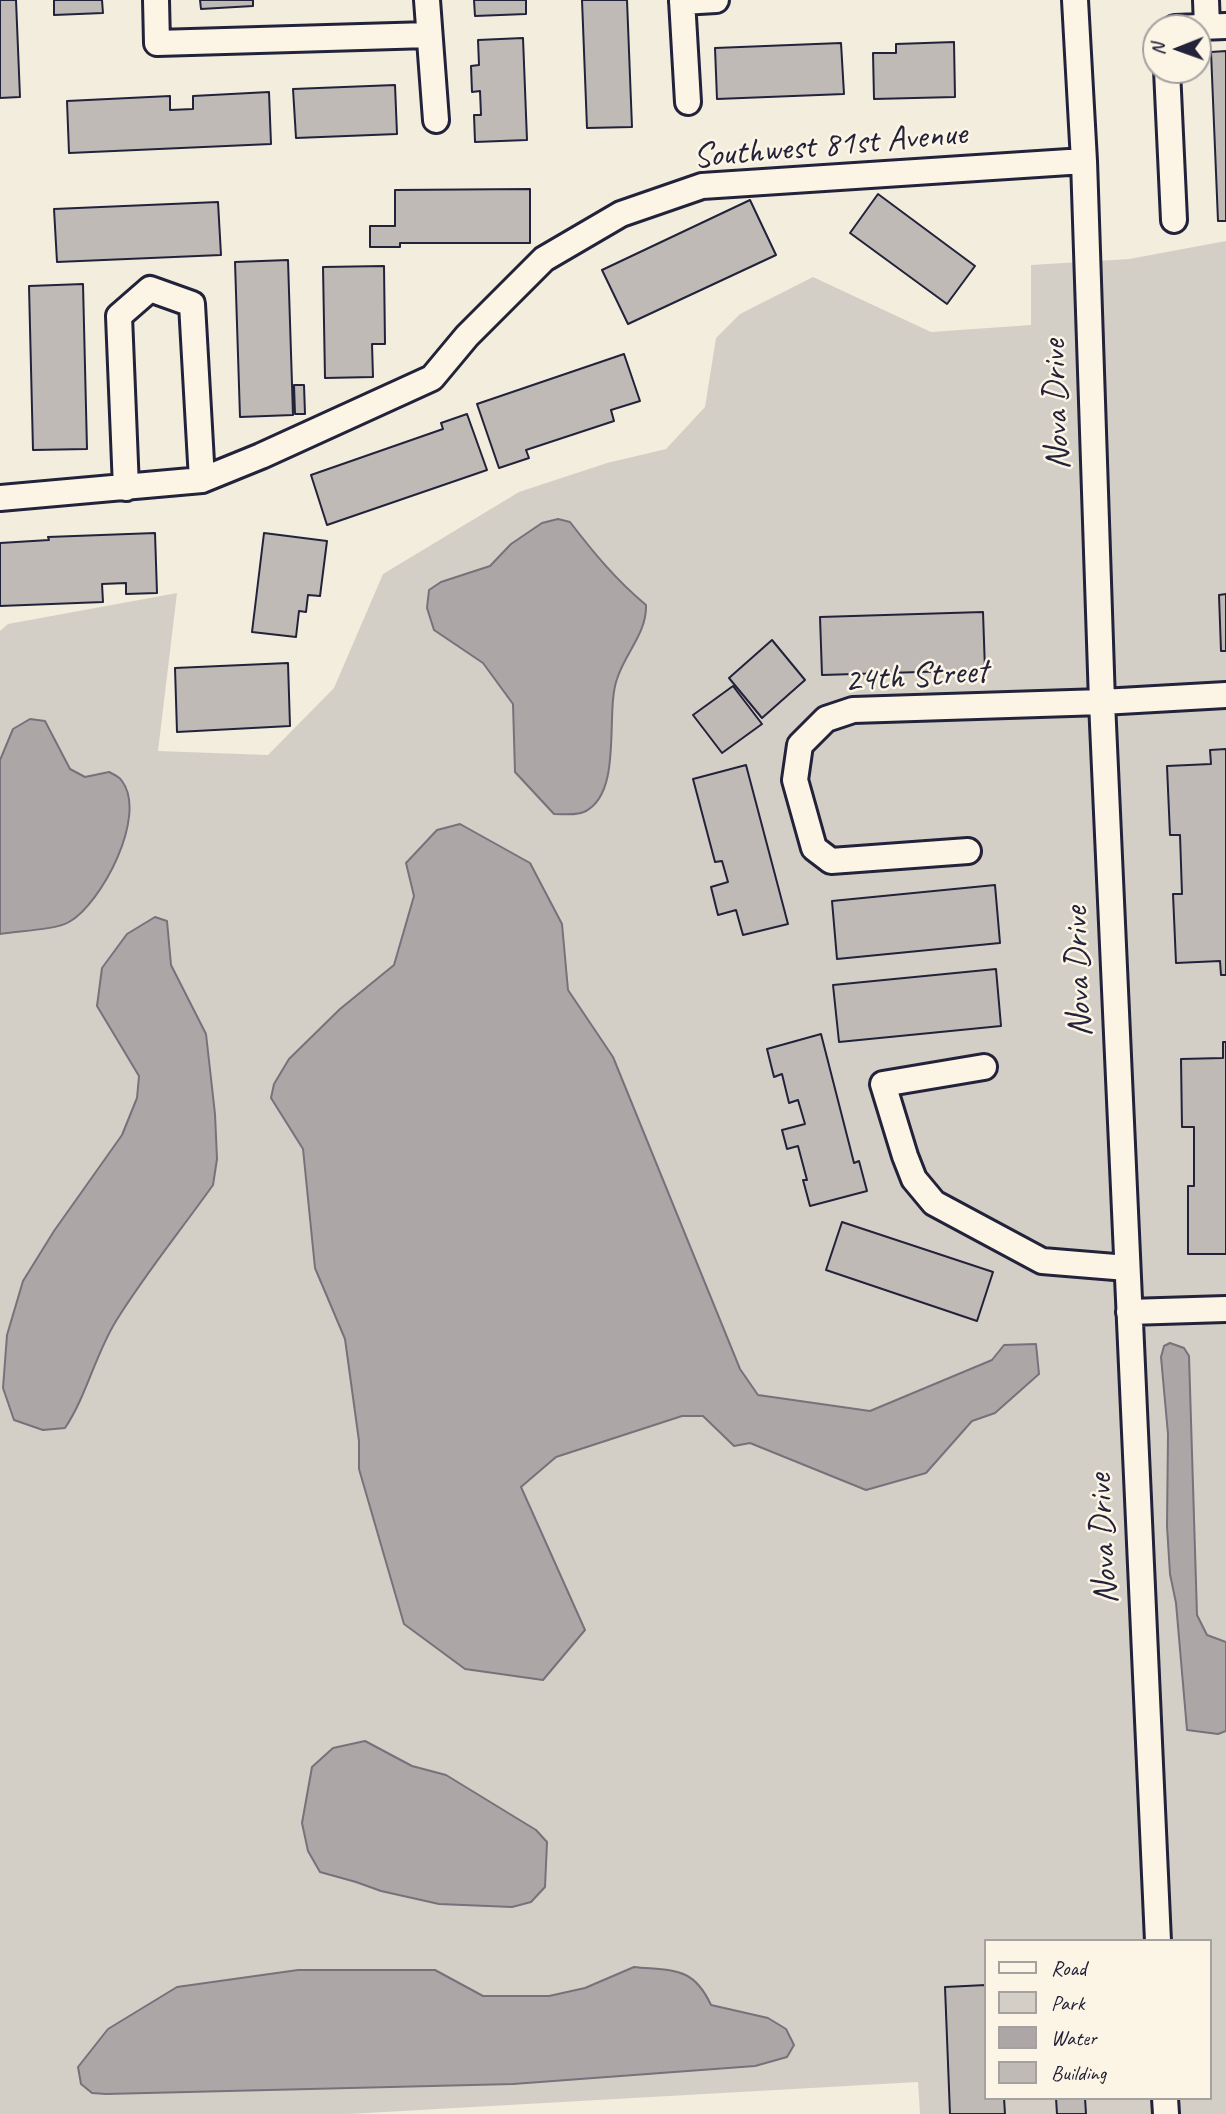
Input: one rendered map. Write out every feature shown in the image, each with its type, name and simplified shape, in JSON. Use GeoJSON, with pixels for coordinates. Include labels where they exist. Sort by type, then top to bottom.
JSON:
{"type":"FeatureCollection","features":[{"type":"Feature","properties":{"kind":"street"},"geometry":{"type":"LineString","coordinates":[[156,0],[158,43],[429,35]]}},
{"type":"Feature","properties":{"kind":"street"},"geometry":{"type":"LineString","coordinates":[[427,0],[436,120]]}},
{"type":"Feature","properties":{"kind":"street"},"geometry":{"type":"LineString","coordinates":[[688,102],[682,1],[716,0]]}},
{"type":"Feature","properties":{"kind":"street","name":"Nova Drive"},"geometry":{"type":"LineString","coordinates":[[1075,0],[1084,161],[1102,702],[1158,1939]]}},
{"type":"Feature","properties":{"kind":"street"},"geometry":{"type":"LineString","coordinates":[[1206,0],[1217,26]]}},
{"type":"Feature","properties":{"kind":"street"},"geometry":{"type":"LineString","coordinates":[[1168,84],[1174,220]]}},
{"type":"Feature","properties":{"kind":"street","name":"Southwest 81st Avenue"},"geometry":{"type":"LineString","coordinates":[[0,498],[201,480],[261,456],[432,378],[467,336],[544,258],[633,210],[702,186],[1084,161]]}},
{"type":"Feature","properties":{"kind":"street"},"geometry":{"type":"LineString","coordinates":[[126,488],[119,316],[150,289],[192,304],[201,480]]}},
{"type":"Feature","properties":{"kind":"street"},"geometry":{"type":"LineString","coordinates":[[1102,702],[1226,695]]}},
{"type":"Feature","properties":{"kind":"street","name":"24th Street"},"geometry":{"type":"LineString","coordinates":[[968,851],[831,861],[814,848],[795,780],[800,745],[826,719],[853,710],[1102,702]]}},
{"type":"Feature","properties":{"kind":"street"},"geometry":{"type":"LineString","coordinates":[[984,1067],[883,1084],[914,1178],[934,1203],[1042,1261],[1127,1268]]}},
{"type":"Feature","properties":{"kind":"street"},"geometry":{"type":"LineString","coordinates":[[1129,1312],[1226,1309]]}},
{"type":"Feature","properties":{"kind":"green space"},"geometry":{"type":"Polygon","coordinates":[[[1226,241],[1226,2114],[920,2114],[918,2082],[349,2114],[0,2114],[0,631],[8,624],[177,593],[158,751],[268,755],[334,688],[383,574],[519,492],[607,463],[666,449],[705,407],[716,338],[740,314],[813,277],[931,332],[1031,325],[1031,265],[1129,259],[1226,241]]]}},
{"type":"Feature","properties":{"kind":"water"},"geometry":{"type":"Polygon","coordinates":[[[558,519],[570,522],[605,565],[646,605],[643,625],[617,679],[605,787],[597,801],[579,814],[554,814],[515,772],[513,704],[483,663],[434,630],[427,608],[429,590],[441,582],[490,566],[511,544],[542,523],[558,519]]]}},
{"type":"Feature","properties":{"kind":"water"},"geometry":{"type":"Polygon","coordinates":[[[30,719],[45,721],[70,769],[85,777],[109,772],[120,778],[128,796],[129,815],[125,836],[107,879],[82,912],[63,925],[0,934],[0,760],[13,729],[30,719]]]}},
{"type":"Feature","properties":{"kind":"water"},"geometry":{"type":"Polygon","coordinates":[[[460,824],[530,863],[562,924],[568,990],[613,1057],[740,1369],[758,1395],[870,1411],[992,1360],[1004,1345],[1036,1344],[1039,1374],[995,1413],[972,1421],[926,1473],[866,1490],[750,1443],[734,1446],[703,1416],[682,1416],[556,1457],[521,1487],[585,1630],[543,1680],[465,1669],[404,1624],[359,1469],[359,1441],[345,1339],[315,1268],[303,1149],[271,1098],[274,1084],[289,1059],[340,1009],[394,965],[414,896],[406,863],[437,830],[460,824]]]}},
{"type":"Feature","properties":{"kind":"water"},"geometry":{"type":"Polygon","coordinates":[[[155,917],[167,921],[171,965],[206,1034],[215,1114],[217,1159],[213,1185],[116,1321],[65,1428],[43,1430],[14,1420],[3,1388],[7,1335],[23,1281],[54,1231],[122,1135],[137,1098],[139,1076],[97,1006],[102,968],[127,934],[155,917]]]}},
{"type":"Feature","properties":{"kind":"water"},"geometry":{"type":"Polygon","coordinates":[[[1170,1343],[1184,1348],[1189,1356],[1197,1615],[1207,1635],[1226,1642],[1226,1731],[1218,1734],[1187,1730],[1167,1526],[1168,1434],[1161,1357],[1164,1346],[1170,1343]]]}},
{"type":"Feature","properties":{"kind":"water"},"geometry":{"type":"Polygon","coordinates":[[[365,1741],[412,1766],[446,1775],[536,1830],[547,1842],[545,1887],[531,1902],[512,1907],[439,1904],[381,1891],[320,1872],[308,1851],[302,1823],[312,1767],[333,1748],[365,1741]]]}},
{"type":"Feature","properties":{"kind":"water"},"geometry":{"type":"Polygon","coordinates":[[[634,1967],[671,1970],[689,1977],[697,1983],[711,2005],[768,2018],[786,2029],[794,2045],[787,2057],[755,2066],[513,2084],[106,2094],[92,2093],[81,2084],[78,2067],[108,2029],[177,1987],[298,1970],[435,1970],[483,1996],[549,1996],[585,1988],[634,1967]]]}},
{"type":"Feature","properties":{"kind":"building"},"geometry":{"type":"Polygon","coordinates":[[[0,0],[16,0],[20,97],[0,98],[0,0]]]}},
{"type":"Feature","properties":{"kind":"building"},"geometry":{"type":"Polygon","coordinates":[[[54,0],[102,0],[103,13],[54,15],[54,0]]]}},
{"type":"Feature","properties":{"kind":"building"},"geometry":{"type":"Polygon","coordinates":[[[200,0],[253,0],[253,6],[201,9],[200,0]]]}},
{"type":"Feature","properties":{"kind":"building"},"geometry":{"type":"Polygon","coordinates":[[[474,0],[526,0],[526,14],[475,16],[474,0]]]}},
{"type":"Feature","properties":{"kind":"building"},"geometry":{"type":"Polygon","coordinates":[[[582,0],[627,0],[632,127],[587,128],[582,0]]]}},
{"type":"Feature","properties":{"kind":"building"},"geometry":{"type":"Polygon","coordinates":[[[523,38],[527,140],[475,142],[474,115],[481,115],[480,91],[472,92],[471,66],[479,65],[478,40],[523,38]]]}},
{"type":"Feature","properties":{"kind":"building"},"geometry":{"type":"Polygon","coordinates":[[[954,42],[955,97],[874,99],[873,53],[896,53],[896,44],[954,42]]]}},
{"type":"Feature","properties":{"kind":"building"},"geometry":{"type":"Polygon","coordinates":[[[841,43],[844,94],[717,99],[715,48],[841,43]]]}},
{"type":"Feature","properties":{"kind":"building"},"geometry":{"type":"Polygon","coordinates":[[[1226,51],[1226,221],[1218,221],[1212,52],[1226,51]]]}},
{"type":"Feature","properties":{"kind":"building"},"geometry":{"type":"Polygon","coordinates":[[[395,85],[397,134],[296,138],[293,89],[395,85]]]}},
{"type":"Feature","properties":{"kind":"building"},"geometry":{"type":"Polygon","coordinates":[[[269,92],[271,144],[69,153],[67,101],[170,96],[170,110],[193,109],[193,96],[269,92]]]}},
{"type":"Feature","properties":{"kind":"building"},"geometry":{"type":"Polygon","coordinates":[[[530,189],[530,243],[400,243],[400,247],[370,247],[370,226],[395,226],[395,190],[530,189]]]}},
{"type":"Feature","properties":{"kind":"building"},"geometry":{"type":"Polygon","coordinates":[[[878,194],[975,266],[947,304],[850,233],[878,194]]]}},
{"type":"Feature","properties":{"kind":"building"},"geometry":{"type":"Polygon","coordinates":[[[750,200],[776,255],[628,324],[602,270],[750,200]]]}},
{"type":"Feature","properties":{"kind":"building"},"geometry":{"type":"Polygon","coordinates":[[[218,202],[221,255],[57,262],[54,209],[218,202]]]}},
{"type":"Feature","properties":{"kind":"building"},"geometry":{"type":"Polygon","coordinates":[[[288,260],[293,415],[240,417],[235,262],[288,260]]]}},
{"type":"Feature","properties":{"kind":"building"},"geometry":{"type":"Polygon","coordinates":[[[384,266],[385,344],[372,344],[373,377],[325,378],[323,267],[384,266]]]}},
{"type":"Feature","properties":{"kind":"building"},"geometry":{"type":"Polygon","coordinates":[[[83,284],[87,449],[33,450],[29,286],[83,284]]]}},
{"type":"Feature","properties":{"kind":"building"},"geometry":{"type":"Polygon","coordinates":[[[624,354],[640,401],[611,410],[614,421],[526,450],[529,458],[499,468],[477,404],[624,354]]]}},
{"type":"Feature","properties":{"kind":"building"},"geometry":{"type":"Polygon","coordinates":[[[294,385],[304,385],[305,414],[295,414],[294,385]]]}},
{"type":"Feature","properties":{"kind":"building"},"geometry":{"type":"Polygon","coordinates":[[[467,414],[487,470],[327,525],[311,475],[443,429],[441,423],[467,414]]]}},
{"type":"Feature","properties":{"kind":"building"},"geometry":{"type":"Polygon","coordinates":[[[155,533],[157,593],[126,594],[126,583],[102,584],[103,602],[0,606],[0,543],[49,540],[48,537],[155,533]]]}},
{"type":"Feature","properties":{"kind":"building"},"geometry":{"type":"Polygon","coordinates":[[[264,533],[327,541],[320,596],[308,595],[306,612],[299,611],[296,637],[252,632],[264,533]]]}},
{"type":"Feature","properties":{"kind":"building"},"geometry":{"type":"Polygon","coordinates":[[[1226,594],[1226,651],[1221,651],[1219,595],[1226,594]]]}},
{"type":"Feature","properties":{"kind":"building"},"geometry":{"type":"Polygon","coordinates":[[[983,612],[985,670],[822,675],[820,617],[983,612]]]}},
{"type":"Feature","properties":{"kind":"building"},"geometry":{"type":"Polygon","coordinates":[[[772,640],[805,680],[762,718],[729,678],[772,640]]]}},
{"type":"Feature","properties":{"kind":"building"},"geometry":{"type":"Polygon","coordinates":[[[288,663],[290,726],[177,732],[175,668],[288,663]]]}},
{"type":"Feature","properties":{"kind":"building"},"geometry":{"type":"Polygon","coordinates":[[[733,686],[762,724],[722,753],[693,715],[733,686]]]}},
{"type":"Feature","properties":{"kind":"building"},"geometry":{"type":"Polygon","coordinates":[[[1226,749],[1226,975],[1221,975],[1220,961],[1176,963],[1173,894],[1182,894],[1180,835],[1170,835],[1167,766],[1211,764],[1210,750],[1226,749]]]}},
{"type":"Feature","properties":{"kind":"building"},"geometry":{"type":"Polygon","coordinates":[[[746,765],[788,924],[743,935],[736,910],[718,915],[711,887],[728,882],[722,861],[715,862],[693,779],[746,765]]]}},
{"type":"Feature","properties":{"kind":"building"},"geometry":{"type":"Polygon","coordinates":[[[995,885],[1000,943],[837,959],[832,901],[995,885]]]}},
{"type":"Feature","properties":{"kind":"building"},"geometry":{"type":"Polygon","coordinates":[[[996,969],[1001,1026],[839,1042],[833,985],[996,969]]]}},
{"type":"Feature","properties":{"kind":"building"},"geometry":{"type":"Polygon","coordinates":[[[821,1034],[854,1163],[859,1161],[867,1191],[810,1206],[803,1180],[807,1180],[798,1146],[787,1149],[782,1130],[805,1124],[798,1100],[789,1103],[782,1074],[774,1077],[767,1049],[821,1034]]]}},
{"type":"Feature","properties":{"kind":"building"},"geometry":{"type":"Polygon","coordinates":[[[1223,1042],[1226,1042],[1226,1254],[1188,1254],[1188,1186],[1194,1186],[1194,1127],[1182,1127],[1181,1059],[1223,1058],[1223,1042]]]}},
{"type":"Feature","properties":{"kind":"building"},"geometry":{"type":"Polygon","coordinates":[[[842,1222],[993,1272],[977,1321],[826,1270],[842,1222]]]}},
{"type":"Feature","properties":{"kind":"building"},"geometry":{"type":"Polygon","coordinates":[[[984,1985],[984,2100],[1004,2100],[1005,2114],[950,2114],[945,1987],[984,1985]]]}},
{"type":"Feature","properties":{"kind":"building"},"geometry":{"type":"Polygon","coordinates":[[[1056,2100],[1085,2100],[1086,2114],[1057,2114],[1056,2100]]]}}]}
